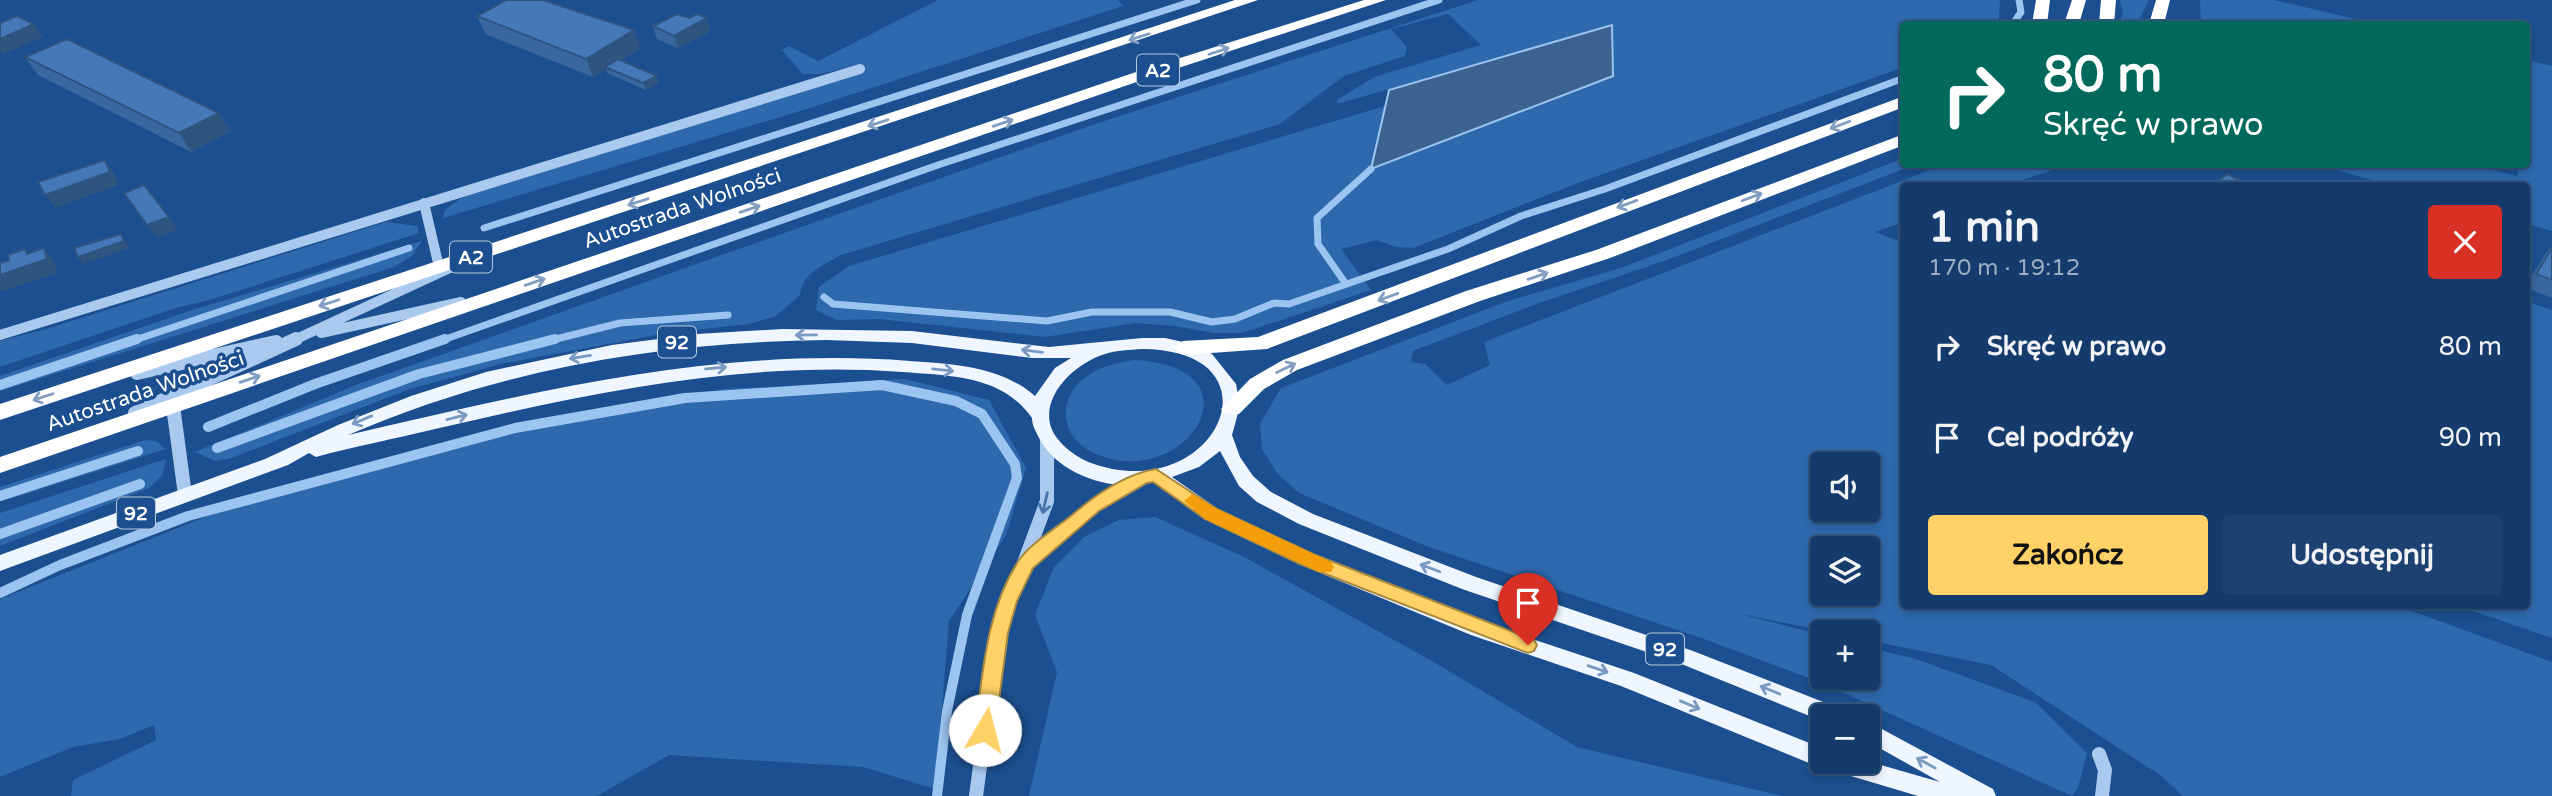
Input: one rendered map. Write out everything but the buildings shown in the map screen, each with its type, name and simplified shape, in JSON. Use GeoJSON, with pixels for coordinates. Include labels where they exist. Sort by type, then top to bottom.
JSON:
{"type":"FeatureCollection","features":[{"type":"Feature","properties":{"kind":"highway","name":"Autostrada Wolności"},"geometry":{"type":"LineString","coordinates":[[0,412],[1250,0]]}},
{"type":"Feature","properties":{"kind":"highway","name":"Autostrada Wolności"},"geometry":{"type":"LineString","coordinates":[[0,464],[1145,74],[1380,0]]}},
{"type":"Feature","properties":{"kind":"highway"},"geometry":{"type":"LineString","coordinates":[[2040,21],[2043,0]]}},
{"type":"Feature","properties":{"kind":"highway"},"geometry":{"type":"LineString","coordinates":[[2073,21],[2079,0]]}},
{"type":"Feature","properties":{"kind":"highway"},"geometry":{"type":"LineString","coordinates":[[2107,21],[2108,0]]}},
{"type":"Feature","properties":{"kind":"highway"},"geometry":{"type":"LineString","coordinates":[[2158,21],[2163,0]]}},
{"type":"Feature","properties":{"kind":"highway"},"geometry":{"type":"LineString","coordinates":[[1183,348],[1209,349],[1260,344],[1452,274],[1548,233],[1900,102]]}},
{"type":"Feature","properties":{"kind":"highway"},"geometry":{"type":"LineString","coordinates":[[1232,409],[1257,384],[1290,365],[1473,296],[1603,254],[1900,141]]}},
{"type":"Feature","properties":{"kind":"main road","name":"92"},"geometry":{"type":"LineString","coordinates":[[272,463],[361,421],[429,395],[568,358],[716,337],[842,334],[901,337],[1050,353],[1142,341],[1183,348],[1210,362],[1227,384],[1232,409]]}},
{"type":"Feature","properties":{"kind":"main road","name":"92"},"geometry":{"type":"LineString","coordinates":[[1040,415],[1050,383],[1063,368],[1100,348]]}},
{"type":"Feature","properties":{"kind":"main road","name":"92"},"geometry":{"type":"LineString","coordinates":[[0,563],[272,463],[326,447],[559,391],[648,376],[748,365],[847,363],[979,375],[1002,380],[1033,403],[1040,415],[1047,440]]}},
{"type":"Feature","properties":{"kind":"main road"},"geometry":{"type":"LineString","coordinates":[[1047,440],[1062,457],[1085,470],[1122,478],[1149,477],[1189,464],[1214,445],[1223,434],[1232,409]]}},
{"type":"Feature","properties":{"kind":"main road","name":"92"},"geometry":{"type":"LineString","coordinates":[[1223,434],[1231,458],[1246,481],[1264,497],[1306,519],[1469,583],[1686,656],[1810,707]]}},
{"type":"Feature","properties":{"kind":"main road","name":"92"},"geometry":{"type":"LineString","coordinates":[[1149,477],[1211,514],[1306,559],[1478,629],[1627,679],[1810,753]]}},
{"type":"Feature","properties":{"kind":"main road"},"geometry":{"type":"LineString","coordinates":[[1880,737],[1984,796]]}},
{"type":"Feature","properties":{"kind":"main road"},"geometry":{"type":"LineString","coordinates":[[1877,774],[1952,796]]}},
{"type":"Feature","properties":{"kind":"street"},"geometry":{"type":"LineString","coordinates":[[0,335],[860,69]]}},
{"type":"Feature","properties":{"kind":"street"},"geometry":{"type":"LineString","coordinates":[[87,435],[485,252]]}},
{"type":"Feature","properties":{"kind":"street"},"geometry":{"type":"LineString","coordinates":[[83,384],[499,294]]}},
{"type":"Feature","properties":{"kind":"street"},"geometry":{"type":"LineString","coordinates":[[173,406],[185,495]]}},
{"type":"Feature","properties":{"kind":"street"},"geometry":{"type":"LineString","coordinates":[[976,796],[998,633],[1008,601],[1027,563],[1047,501],[1047,440]]}},
{"type":"Feature","properties":{"kind":"street"},"geometry":{"type":"LineString","coordinates":[[1027,563],[1093,507],[1149,477]]}},
{"type":"Feature","properties":{"kind":"street"},"geometry":{"type":"LineString","coordinates":[[2099,754],[2105,770],[2102,796]]}},
{"type":"Feature","properties":{"kind":"lane"},"geometry":{"type":"LineString","coordinates":[[424,203],[439,267]]}},
{"type":"Feature","properties":{"kind":"shaded area"},"geometry":{"type":"Polygon","coordinates":[[[938,0],[1118,0],[1123,6],[810,108],[443,218],[445,210],[465,195],[865,69],[861,64],[821,74],[803,74],[782,50],[789,46],[818,61],[938,0]]]}},
{"type":"Feature","properties":{"kind":"shaded area"},"geometry":{"type":"Polygon","coordinates":[[[1478,0],[2000,0],[1998,21],[1900,21],[1900,68],[1578,183],[1413,248],[1395,247],[1377,240],[1341,249],[1371,290],[1242,333],[1215,333],[1136,323],[1045,337],[879,319],[837,320],[816,310],[819,287],[849,266],[1385,106],[1372,168],[1612,25],[1337,104],[1337,100],[1374,77],[1481,45],[1448,14],[1391,29],[1407,47],[1405,56],[1344,76],[1280,124],[841,255],[809,275],[800,295],[776,316],[749,324],[667,333],[501,364],[410,389],[229,459],[215,461],[195,452],[356,385],[1101,122],[1478,0]]]}},
{"type":"Feature","properties":{"kind":"shaded area"},"geometry":{"type":"Polygon","coordinates":[[[2120,0],[2149,0],[2138,21],[2120,21],[2123,13],[2120,0]]]}},
{"type":"Feature","properties":{"kind":"shaded area"},"geometry":{"type":"Polygon","coordinates":[[[2200,0],[2274,0],[2364,21],[2201,21],[2200,0]]]}},
{"type":"Feature","properties":{"kind":"shaded area"},"geometry":{"type":"Polygon","coordinates":[[[1612,25],[1613,76],[1371,169],[1389,90],[1612,25]]]}},
{"type":"Feature","properties":{"kind":"shaded area"},"geometry":{"type":"Polygon","coordinates":[[[2530,61],[2552,66],[2552,231],[2530,225],[2530,182],[2380,182],[2328,168],[2485,168],[2517,176],[2519,168],[2530,168],[2530,61]]]}},
{"type":"Feature","properties":{"kind":"shaded area"},"geometry":{"type":"Polygon","coordinates":[[[1900,160],[1900,168],[1906,168],[1667,260],[1539,303],[1413,351],[1411,362],[1425,364],[1447,385],[1490,365],[1484,342],[1935,168],[2058,168],[2016,182],[1900,182],[1900,223],[1875,232],[1900,241],[1900,609],[2406,609],[2552,662],[2552,796],[2183,796],[2160,775],[1991,665],[1880,643],[1880,620],[1810,620],[1810,628],[1736,613],[1810,632],[1810,679],[1704,639],[1429,547],[1299,493],[1277,473],[1262,449],[1260,424],[1281,388],[1508,301],[1621,268],[1900,160]]]}},
{"type":"Feature","properties":{"kind":"shaded area"},"geometry":{"type":"Polygon","coordinates":[[[386,222],[417,226],[419,233],[213,299],[176,308],[0,367],[0,341],[386,222]]]}},
{"type":"Feature","properties":{"kind":"shaded area"},"geometry":{"type":"Polygon","coordinates":[[[422,241],[412,256],[394,267],[0,391],[0,376],[189,311],[422,241]]]}},
{"type":"Feature","properties":{"kind":"shaded area"},"geometry":{"type":"Polygon","coordinates":[[[2530,303],[2552,310],[2552,638],[2467,609],[2530,609],[2530,303]]]}},
{"type":"Feature","properties":{"kind":"shaded area"},"geometry":{"type":"Polygon","coordinates":[[[1133,360],[1174,368],[1197,383],[1204,404],[1198,425],[1181,444],[1156,457],[1125,461],[1092,452],[1080,444],[1067,424],[1066,413],[1073,391],[1081,381],[1102,368],[1133,360]]]}},
{"type":"Feature","properties":{"kind":"shaded area"},"geometry":{"type":"Polygon","coordinates":[[[905,379],[989,400],[1026,468],[1006,535],[949,621],[935,789],[863,767],[669,755],[597,796],[71,796],[73,780],[156,740],[154,725],[120,739],[73,747],[0,777],[0,599],[263,494],[516,423],[724,389],[905,379]]]}},
{"type":"Feature","properties":{"kind":"shaded area"},"geometry":{"type":"Polygon","coordinates":[[[145,440],[156,441],[166,449],[0,502],[0,487],[145,440]]]}},
{"type":"Feature","properties":{"kind":"shaded area"},"geometry":{"type":"Polygon","coordinates":[[[166,459],[162,476],[149,488],[0,546],[0,513],[166,459]]]}},
{"type":"Feature","properties":{"kind":"shaded area"},"geometry":{"type":"Polygon","coordinates":[[[1155,517],[1242,556],[1425,657],[1577,747],[1782,796],[1029,796],[1057,672],[1035,615],[1054,567],[1084,537],[1119,520],[1155,517]]]}},
{"type":"Feature","properties":{"kind":"shaded area"},"geometry":{"type":"Polygon","coordinates":[[[1880,650],[1916,659],[2035,702],[2087,753],[2078,788],[2072,796],[1880,709],[1880,704],[1868,704],[1837,690],[1880,690],[1880,650]]]}},
{"type":"Feature","properties":{"kind":"waterway"},"geometry":{"type":"LineString","coordinates":[[484,228],[1197,0]]}},
{"type":"Feature","properties":{"kind":"waterway"},"geometry":{"type":"LineString","coordinates":[[440,341],[938,165],[1439,0]]}},
{"type":"Feature","properties":{"kind":"waterway"},"geometry":{"type":"LineString","coordinates":[[2015,21],[2021,12],[2019,0]]}},
{"type":"Feature","properties":{"kind":"waterway"},"geometry":{"type":"LineString","coordinates":[[824,297],[833,304],[1047,321],[1092,312],[1170,312],[1212,322],[1235,319],[1274,303],[1289,304],[1448,249],[1521,216],[1605,189],[1900,79]]}},
{"type":"Feature","properties":{"kind":"waterway"},"geometry":{"type":"LineString","coordinates":[[1346,284],[1318,244],[1317,218],[1371,169]]}},
{"type":"Feature","properties":{"kind":"waterway"},"geometry":{"type":"LineString","coordinates":[[132,341],[409,248]]}},
{"type":"Feature","properties":{"kind":"waterway"},"geometry":{"type":"LineString","coordinates":[[548,341],[620,323],[728,315]]}},
{"type":"Feature","properties":{"kind":"waterway"},"geometry":{"type":"LineString","coordinates":[[0,385],[137,339]]}},
{"type":"Feature","properties":{"kind":"waterway"},"geometry":{"type":"LineString","coordinates":[[208,427],[315,384],[445,339]]}},
{"type":"Feature","properties":{"kind":"waterway"},"geometry":{"type":"LineString","coordinates":[[217,448],[419,374],[555,339]]}},
{"type":"Feature","properties":{"kind":"waterway"},"geometry":{"type":"LineString","coordinates":[[0,593],[60,565],[188,516],[515,428],[685,398],[882,385],[956,401],[982,414],[1015,464],[1017,478],[967,615],[947,711],[937,796]]}},
{"type":"Feature","properties":{"kind":"waterway"},"geometry":{"type":"LineString","coordinates":[[0,496],[138,451]]}},
{"type":"Feature","properties":{"kind":"waterway"},"geometry":{"type":"LineString","coordinates":[[0,534],[140,484]]}},
{"type":"Feature","properties":{"kind":"slow traffic"},"geometry":{"type":"LineString","coordinates":[[1192,501],[1211,514],[1325,567]]}},
{"type":"Feature","properties":{"kind":"route"},"geometry":{"type":"LineString","coordinates":[[985,730],[998,633],[1008,601],[1027,563],[1093,507],[1143,478],[1156,475],[1211,514],[1306,559],[1478,629],[1528,645]]}}]}
